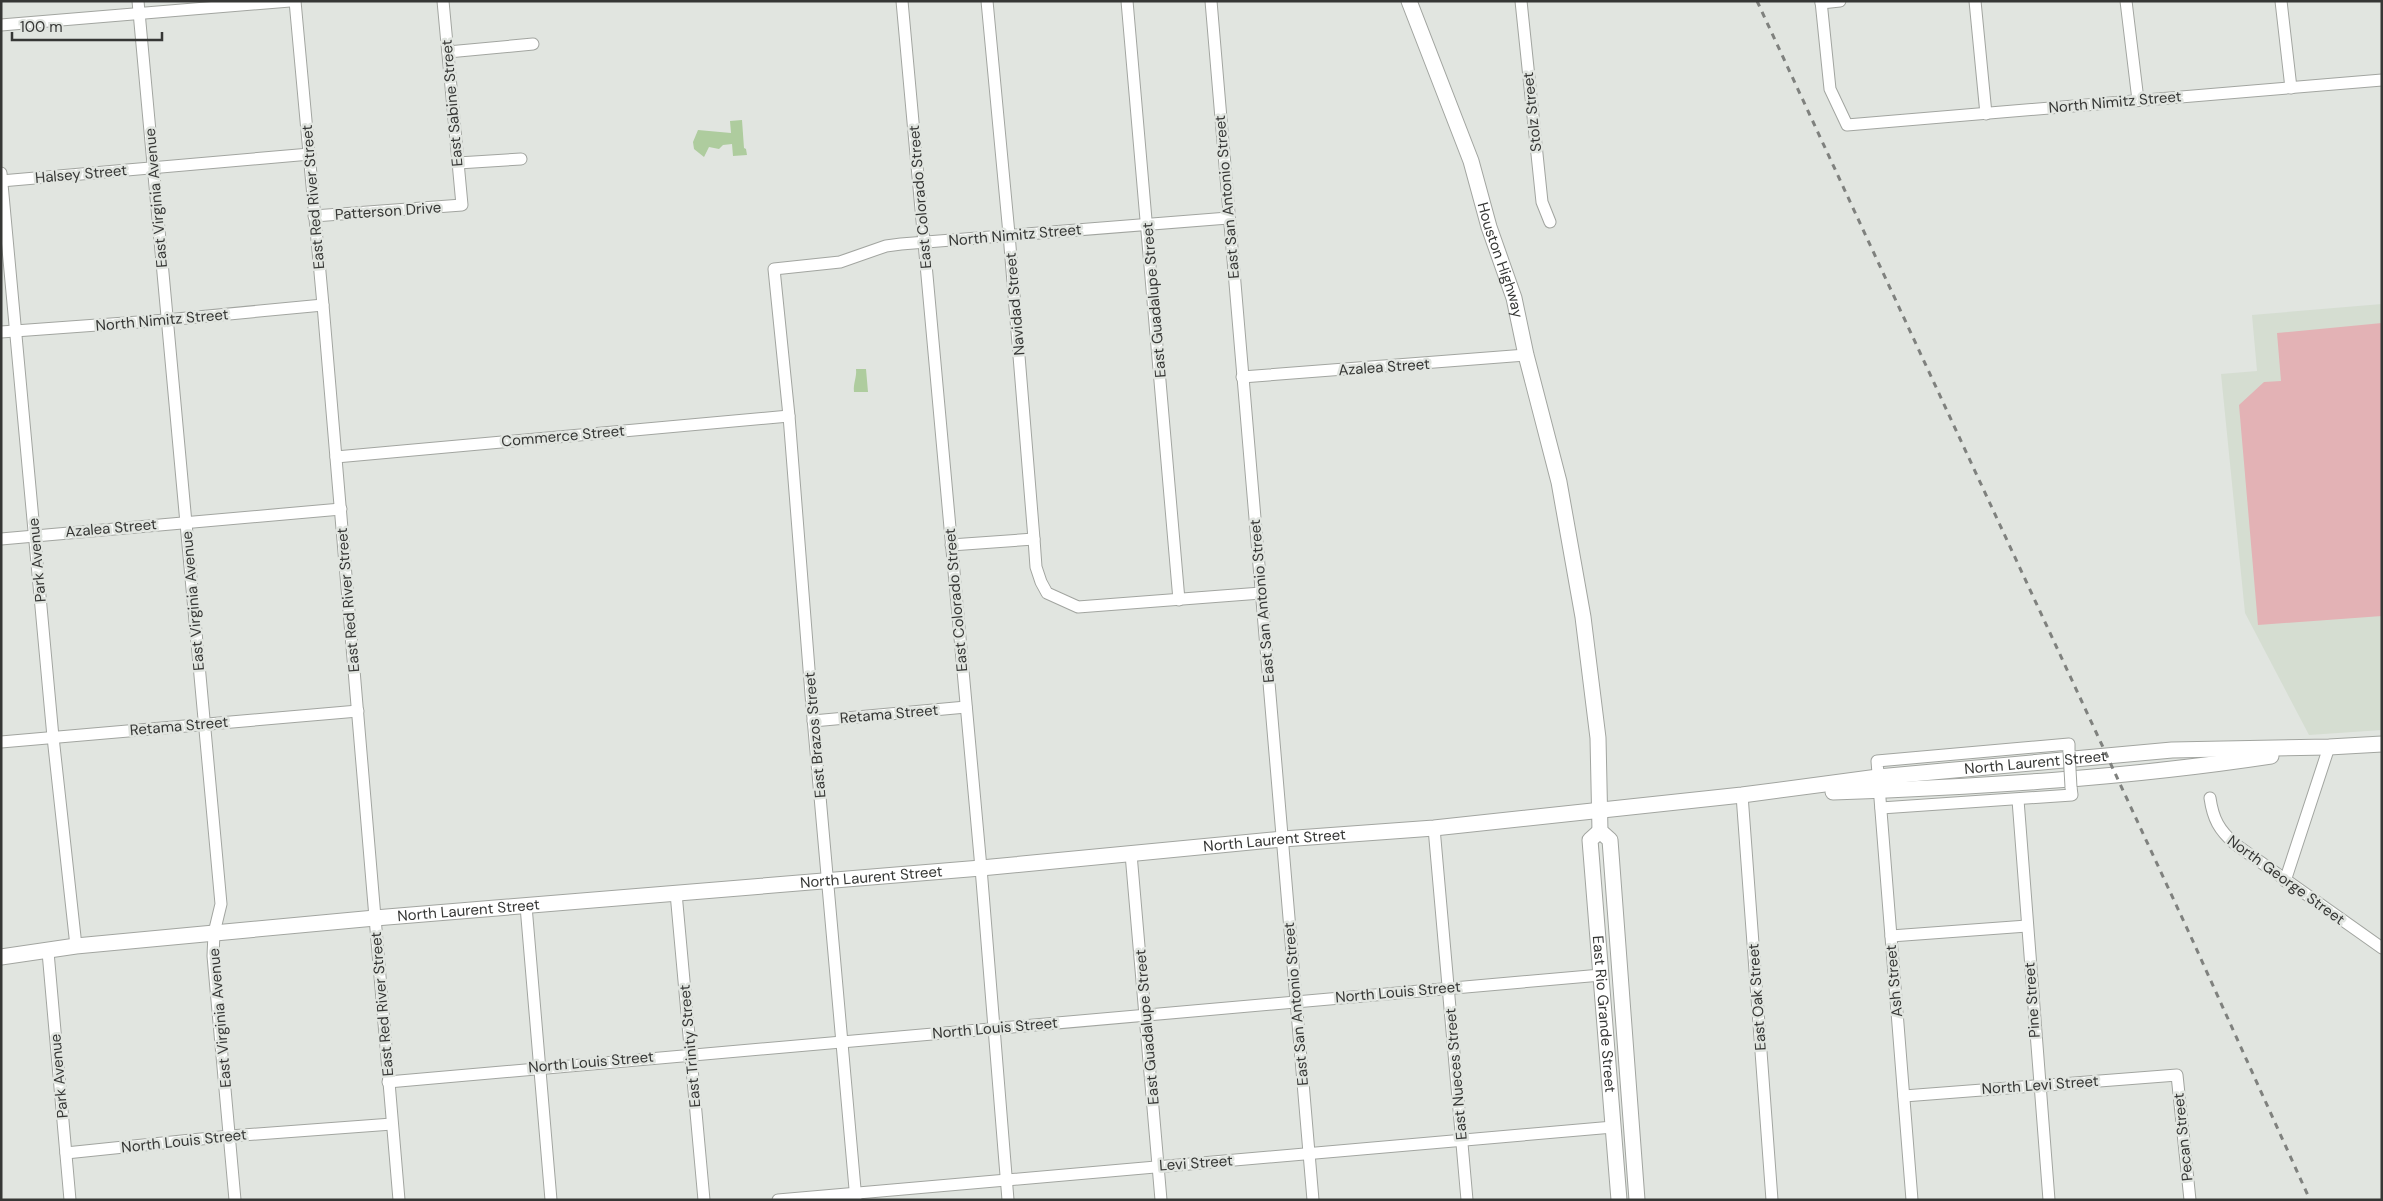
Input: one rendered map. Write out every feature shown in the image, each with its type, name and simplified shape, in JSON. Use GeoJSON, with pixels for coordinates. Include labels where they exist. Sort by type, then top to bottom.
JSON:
{"type":"FeatureCollection","features":[{"type":"Feature","properties":{"kind":"main road","name":"Houston Highway"},"geometry":{"type":"LineString","coordinates":[[1409,1],[1471,161],[1489,227],[1514,298],[1526,355],[1559,482],[1567,526]]}},
{"type":"Feature","properties":{"kind":"main road","name":"East Rio Grande Street"},"geometry":{"type":"LineString","coordinates":[[1567,526],[1583,617],[1598,738],[1600,830],[1610,840],[1637,1200]]}},
{"type":"Feature","properties":{"kind":"main road","name":"North Laurent Street"},"geometry":{"type":"LineString","coordinates":[[1,957],[48,952],[76,946],[375,918],[981,868],[1283,839],[1434,828],[1742,795],[1879,784],[2056,779],[2193,768],[2329,747],[2382,744]]}},
{"type":"Feature","properties":{"kind":"main road","name":"East Rio Grande Street"},"geometry":{"type":"LineString","coordinates":[[1600,830],[1590,840],[1619,1200]]}},
{"type":"Feature","properties":{"kind":"street"},"geometry":{"type":"LineString","coordinates":[[1,25],[138,7],[290,1]]}},
{"type":"Feature","properties":{"kind":"street","name":"East Red River Street"},"geometry":{"type":"LineString","coordinates":[[295,1],[341,509],[399,1200]]}},
{"type":"Feature","properties":{"kind":"street","name":"East Sabine Street"},"geometry":{"type":"LineString","coordinates":[[443,1],[462,205]]}},
{"type":"Feature","properties":{"kind":"street","name":"East Colorado Street"},"geometry":{"type":"LineString","coordinates":[[902,1],[950,545],[981,868],[1008,1200]]}},
{"type":"Feature","properties":{"kind":"street","name":"Navidad Street"},"geometry":{"type":"LineString","coordinates":[[987,1],[1009,234],[1034,539],[1040,582],[1048,593],[1058,600],[1078,607],[1180,600]]}},
{"type":"Feature","properties":{"kind":"street","name":"East Guadalupe Street"},"geometry":{"type":"LineString","coordinates":[[1127,1],[1180,600]]}},
{"type":"Feature","properties":{"kind":"street","name":"East San Antonio Street"},"geometry":{"type":"LineString","coordinates":[[1211,1],[1313,1200]]}},
{"type":"Feature","properties":{"kind":"street","name":"Stolz Street"},"geometry":{"type":"LineString","coordinates":[[1521,1],[1542,202],[1550,222]]}},
{"type":"Feature","properties":{"kind":"street"},"geometry":{"type":"LineString","coordinates":[[1821,2],[1840,1]]}},
{"type":"Feature","properties":{"kind":"street"},"geometry":{"type":"LineString","coordinates":[[1975,1],[1986,114]]}},
{"type":"Feature","properties":{"kind":"street"},"geometry":{"type":"LineString","coordinates":[[2126,1],[2138,100]]}},
{"type":"Feature","properties":{"kind":"street"},"geometry":{"type":"LineString","coordinates":[[2281,1],[2291,88]]}},
{"type":"Feature","properties":{"kind":"street","name":"North Nimitz Street"},"geometry":{"type":"LineString","coordinates":[[1821,2],[1830,89],[1847,125],[2382,80]]}},
{"type":"Feature","properties":{"kind":"street","name":"East Virginia Avenue"},"geometry":{"type":"LineString","coordinates":[[138,7],[221,904],[214,933],[213,956],[235,1200]]}},
{"type":"Feature","properties":{"kind":"street"},"geometry":{"type":"LineString","coordinates":[[448,52],[533,44]]}},
{"type":"Feature","properties":{"kind":"street","name":"Halsey Street"},"geometry":{"type":"LineString","coordinates":[[2,178],[310,154]]}},
{"type":"Feature","properties":{"kind":"street"},"geometry":{"type":"LineString","coordinates":[[458,163],[520,159]]}},
{"type":"Feature","properties":{"kind":"street","name":"Park Avenue"},"geometry":{"type":"LineString","coordinates":[[2,178],[14,331],[53,737],[76,946]]}},
{"type":"Feature","properties":{"kind":"street","name":"Patterson Drive"},"geometry":{"type":"LineString","coordinates":[[314,216],[462,205]]}},
{"type":"Feature","properties":{"kind":"street","name":"North Nimitz Street"},"geometry":{"type":"LineString","coordinates":[[774,269],[840,262],[886,246],[1009,234],[1228,218]]}},
{"type":"Feature","properties":{"kind":"street","name":"East Brazos Street"},"geometry":{"type":"LineString","coordinates":[[774,269],[789,416],[813,721],[856,1196]]}},
{"type":"Feature","properties":{"kind":"street","name":"North Nimitz Street"},"geometry":{"type":"LineString","coordinates":[[1,332],[166,320],[323,305]]}},
{"type":"Feature","properties":{"kind":"street","name":"Azalea Street"},"geometry":{"type":"LineString","coordinates":[[1242,377],[1526,355]]}},
{"type":"Feature","properties":{"kind":"street","name":"Commerce Street"},"geometry":{"type":"LineString","coordinates":[[336,457],[789,416]]}},
{"type":"Feature","properties":{"kind":"street","name":"Azalea Street"},"geometry":{"type":"LineString","coordinates":[[1,538],[341,509]]}},
{"type":"Feature","properties":{"kind":"street"},"geometry":{"type":"LineString","coordinates":[[950,545],[1034,539]]}},
{"type":"Feature","properties":{"kind":"street"},"geometry":{"type":"LineString","coordinates":[[1180,600],[1261,593]]}},
{"type":"Feature","properties":{"kind":"street","name":"Retama Street"},"geometry":{"type":"LineString","coordinates":[[813,721],[966,707]]}},
{"type":"Feature","properties":{"kind":"street","name":"Retama Street"},"geometry":{"type":"LineString","coordinates":[[1,742],[358,711]]}},
{"type":"Feature","properties":{"kind":"street","name":"Ash Street"},"geometry":{"type":"LineString","coordinates":[[1912,1200],[1877,762],[2069,744],[2072,795],[2018,800]]}},
{"type":"Feature","properties":{"kind":"street"},"geometry":{"type":"LineString","coordinates":[[2285,881],[2329,747]]}},
{"type":"Feature","properties":{"kind":"street","name":"East Oak Street"},"geometry":{"type":"LineString","coordinates":[[1742,795],[1772,1200]]}},
{"type":"Feature","properties":{"kind":"street","name":"North George Street"},"geometry":{"type":"LineString","coordinates":[[2210,798],[2213,817],[2220,831],[2285,881],[2382,948]]}},
{"type":"Feature","properties":{"kind":"street"},"geometry":{"type":"LineString","coordinates":[[1881,808],[2018,800]]}},
{"type":"Feature","properties":{"kind":"street","name":"Pine Street"},"geometry":{"type":"LineString","coordinates":[[2018,800],[2049,1200]]}},
{"type":"Feature","properties":{"kind":"street","name":"East Nueces Street"},"geometry":{"type":"LineString","coordinates":[[1434,828],[1466,1200]]}},
{"type":"Feature","properties":{"kind":"street","name":"East Guadalupe Street"},"geometry":{"type":"LineString","coordinates":[[1131,854],[1162,1200]]}},
{"type":"Feature","properties":{"kind":"street","name":"East Trinity Street"},"geometry":{"type":"LineString","coordinates":[[676,893],[704,1200]]}},
{"type":"Feature","properties":{"kind":"street"},"geometry":{"type":"LineString","coordinates":[[526,906],[551,1200]]}},
{"type":"Feature","properties":{"kind":"street"},"geometry":{"type":"LineString","coordinates":[[1891,936],[2027,926]]}},
{"type":"Feature","properties":{"kind":"street","name":"Park Avenue"},"geometry":{"type":"LineString","coordinates":[[48,952],[70,1200]]}},
{"type":"Feature","properties":{"kind":"street","name":"North Louis Street"},"geometry":{"type":"LineString","coordinates":[[388,1082],[691,1053],[843,1042],[1296,1000],[1601,975]]}},
{"type":"Feature","properties":{"kind":"street","name":"North Levi Street"},"geometry":{"type":"LineString","coordinates":[[1904,1096],[2177,1074]]}},
{"type":"Feature","properties":{"kind":"street","name":"Pecan Street"},"geometry":{"type":"LineString","coordinates":[[2177,1074],[2190,1200]]}},
{"type":"Feature","properties":{"kind":"street","name":"North Louis Street"},"geometry":{"type":"LineString","coordinates":[[66,1153],[230,1136],[392,1124]]}},
{"type":"Feature","properties":{"kind":"street","name":"Levi Street"},"geometry":{"type":"LineString","coordinates":[[778,1200],[856,1196],[1006,1179],[1159,1165],[1310,1154],[1613,1127]]}},
{"type":"Feature","properties":{"kind":"shaded area"},"geometry":{"type":"Polygon","coordinates":[[[742,120],[744,148],[747,155],[733,156],[732,144],[723,145],[719,149],[709,147],[704,157],[694,149],[693,142],[698,130],[731,133],[730,121],[742,120]]]}},
{"type":"Feature","properties":{"kind":"shaded area"},"geometry":{"type":"Polygon","coordinates":[[[2382,304],[2382,730],[2309,735],[2245,613],[2221,374],[2257,371],[2252,315],[2382,304]]]}},
{"type":"Feature","properties":{"kind":"shaded area"},"geometry":{"type":"Polygon","coordinates":[[[2382,323],[2382,616],[2258,625],[2239,405],[2264,382],[2281,381],[2277,333],[2382,323]]]}},
{"type":"Feature","properties":{"kind":"shaded area"},"geometry":{"type":"Polygon","coordinates":[[[856,369],[866,369],[868,392],[854,392],[856,369]]]}},
{"type":"Feature","properties":{"kind":"railway"},"geometry":{"type":"LineString","coordinates":[[1757,1],[2191,937],[2310,1200]]}}]}
